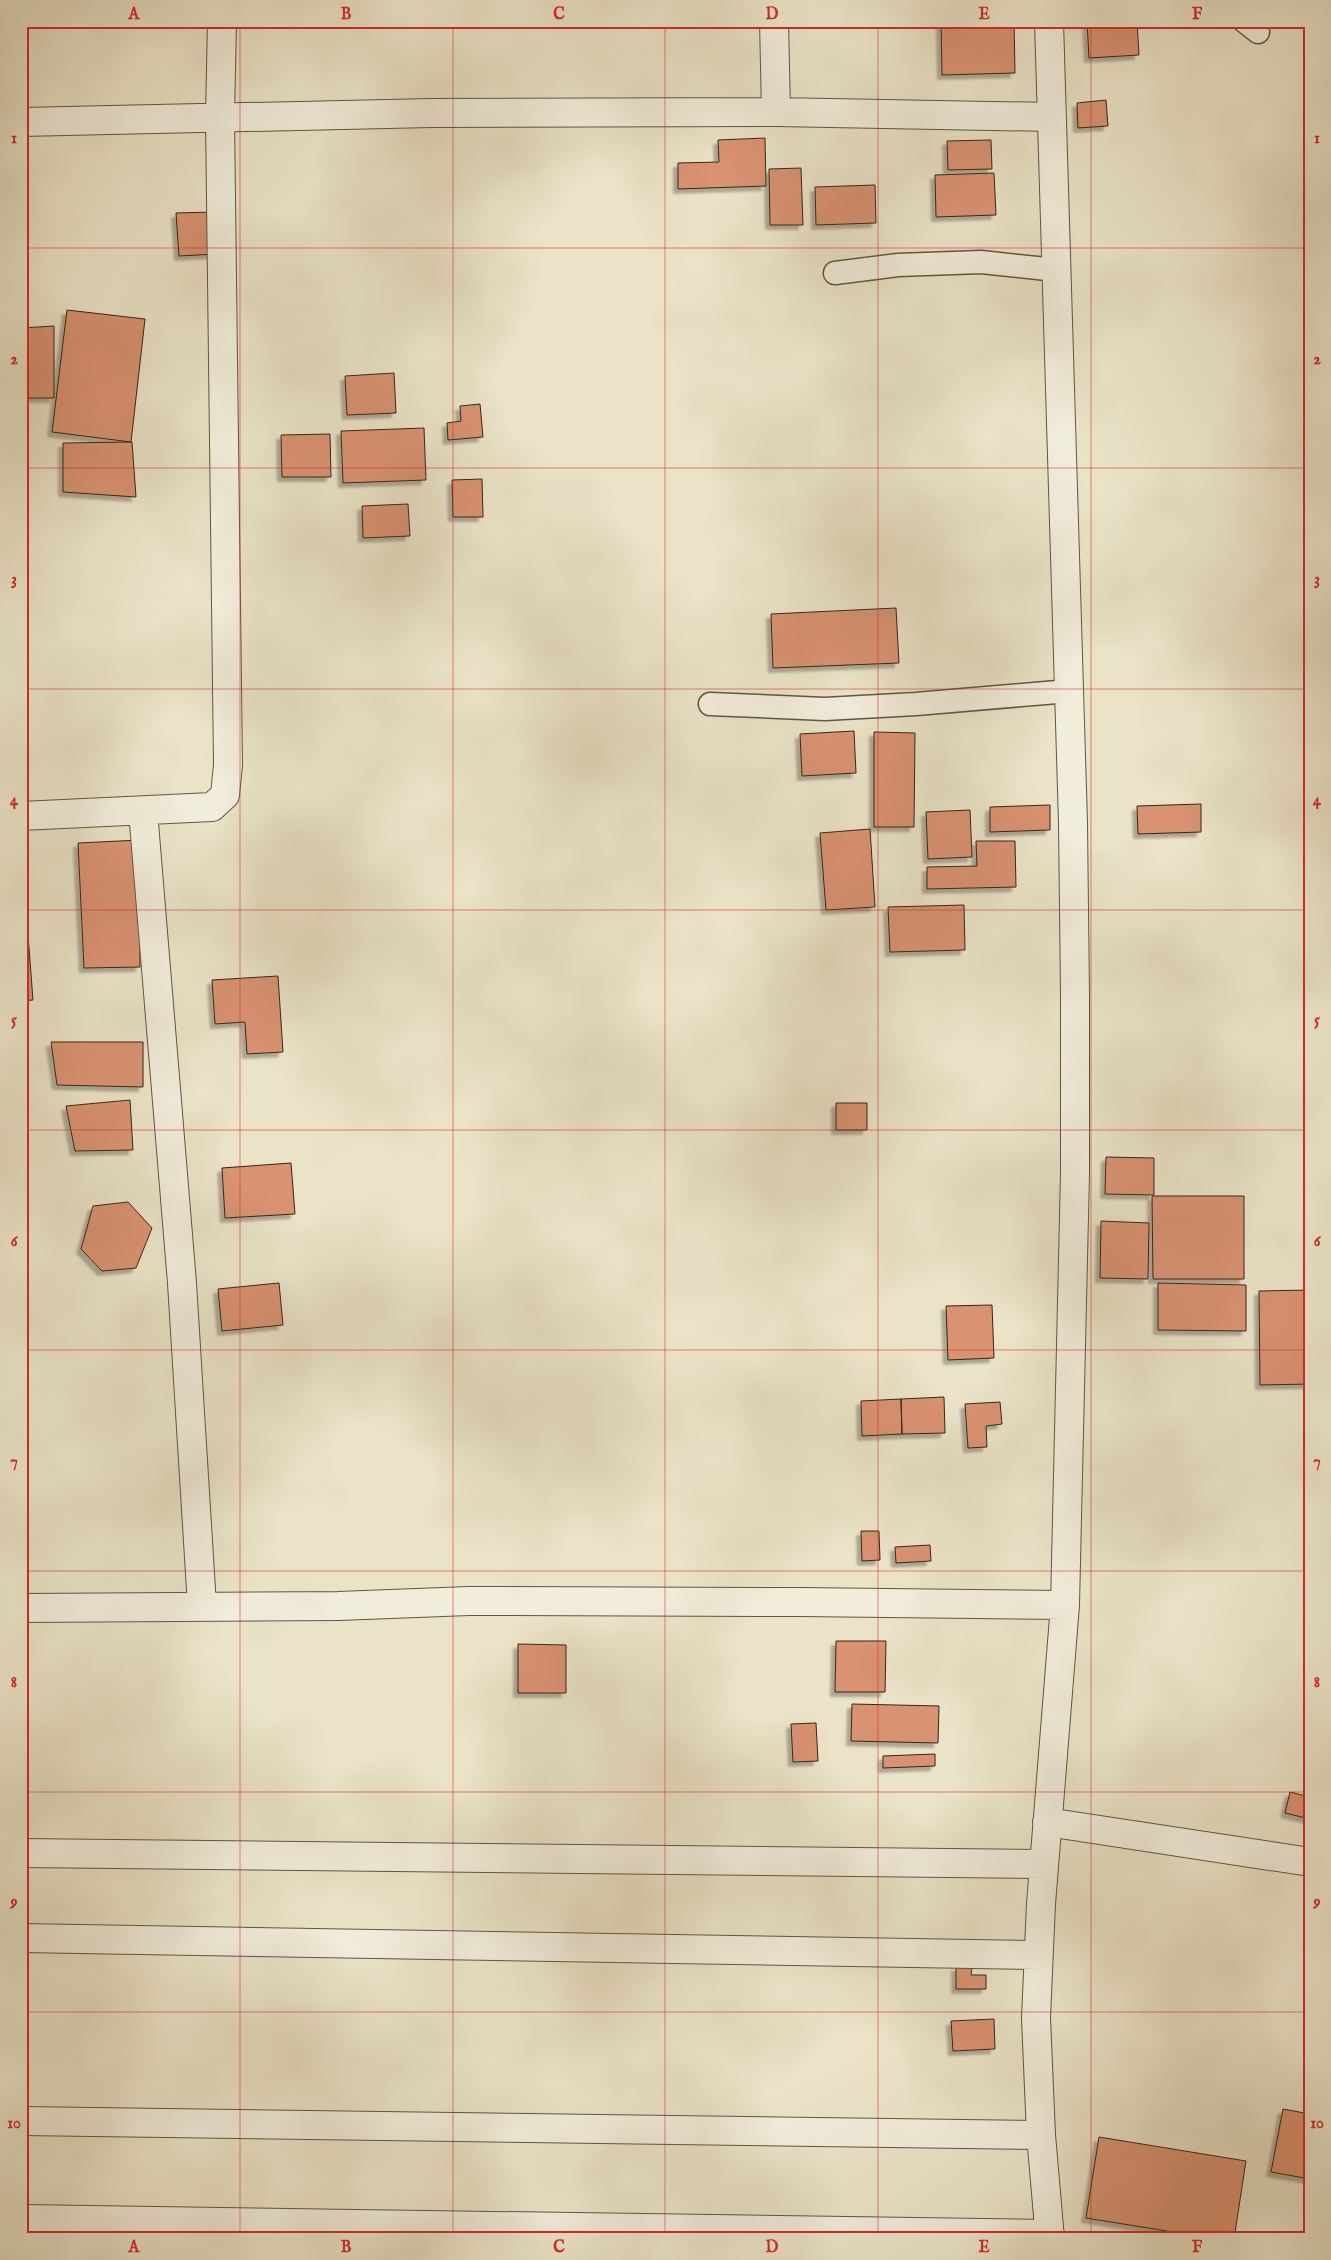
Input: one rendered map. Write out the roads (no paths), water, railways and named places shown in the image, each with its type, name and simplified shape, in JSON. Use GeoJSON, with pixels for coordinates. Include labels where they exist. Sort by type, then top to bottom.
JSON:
{"type":"FeatureCollection","features":[{"type":"Feature","properties":{"kind":"street"},"geometry":{"type":"LineString","coordinates":[[21,816],[212,807],[226,795],[228,765],[220,117],[222,21]]}},
{"type":"Feature","properties":{"kind":"street"},"geometry":{"type":"LineString","coordinates":[[774,21],[776,112]]}},
{"type":"Feature","properties":{"kind":"street"},"geometry":{"type":"LineString","coordinates":[[21,2219],[1050,2236],[1041,2135],[1036,2018],[1044,1864],[1064,1605],[1075,1154],[1075,995],[1069,691],[1049,21]]}},
{"type":"Feature","properties":{"kind":"street"},"geometry":{"type":"LineString","coordinates":[[21,122],[432,113],[776,112],[1052,117]]}},
{"type":"Feature","properties":{"kind":"street"},"geometry":{"type":"LineString","coordinates":[[144,811],[182,1283],[202,1606]]}},
{"type":"Feature","properties":{"kind":"street"},"geometry":{"type":"LineString","coordinates":[[21,1608],[338,1606],[469,1601],[1064,1605]]}},
{"type":"Feature","properties":{"kind":"street"},"geometry":{"type":"LineString","coordinates":[[1047,1822],[1310,1862]]}},
{"type":"Feature","properties":{"kind":"street"},"geometry":{"type":"LineString","coordinates":[[21,1852],[1044,1864]]}},
{"type":"Feature","properties":{"kind":"street"},"geometry":{"type":"LineString","coordinates":[[21,1938],[1038,1955]]}},
{"type":"Feature","properties":{"kind":"street"},"geometry":{"type":"LineString","coordinates":[[21,2121],[1041,2135]]}},
{"type":"Feature","properties":{"kind":"lane"},"geometry":{"type":"LineString","coordinates":[[835,273],[898,265],[981,262],[1056,270]]}},
{"type":"Feature","properties":{"kind":"lane"},"geometry":{"type":"LineString","coordinates":[[710,704],[825,709],[916,704],[1069,691]]}}]}
